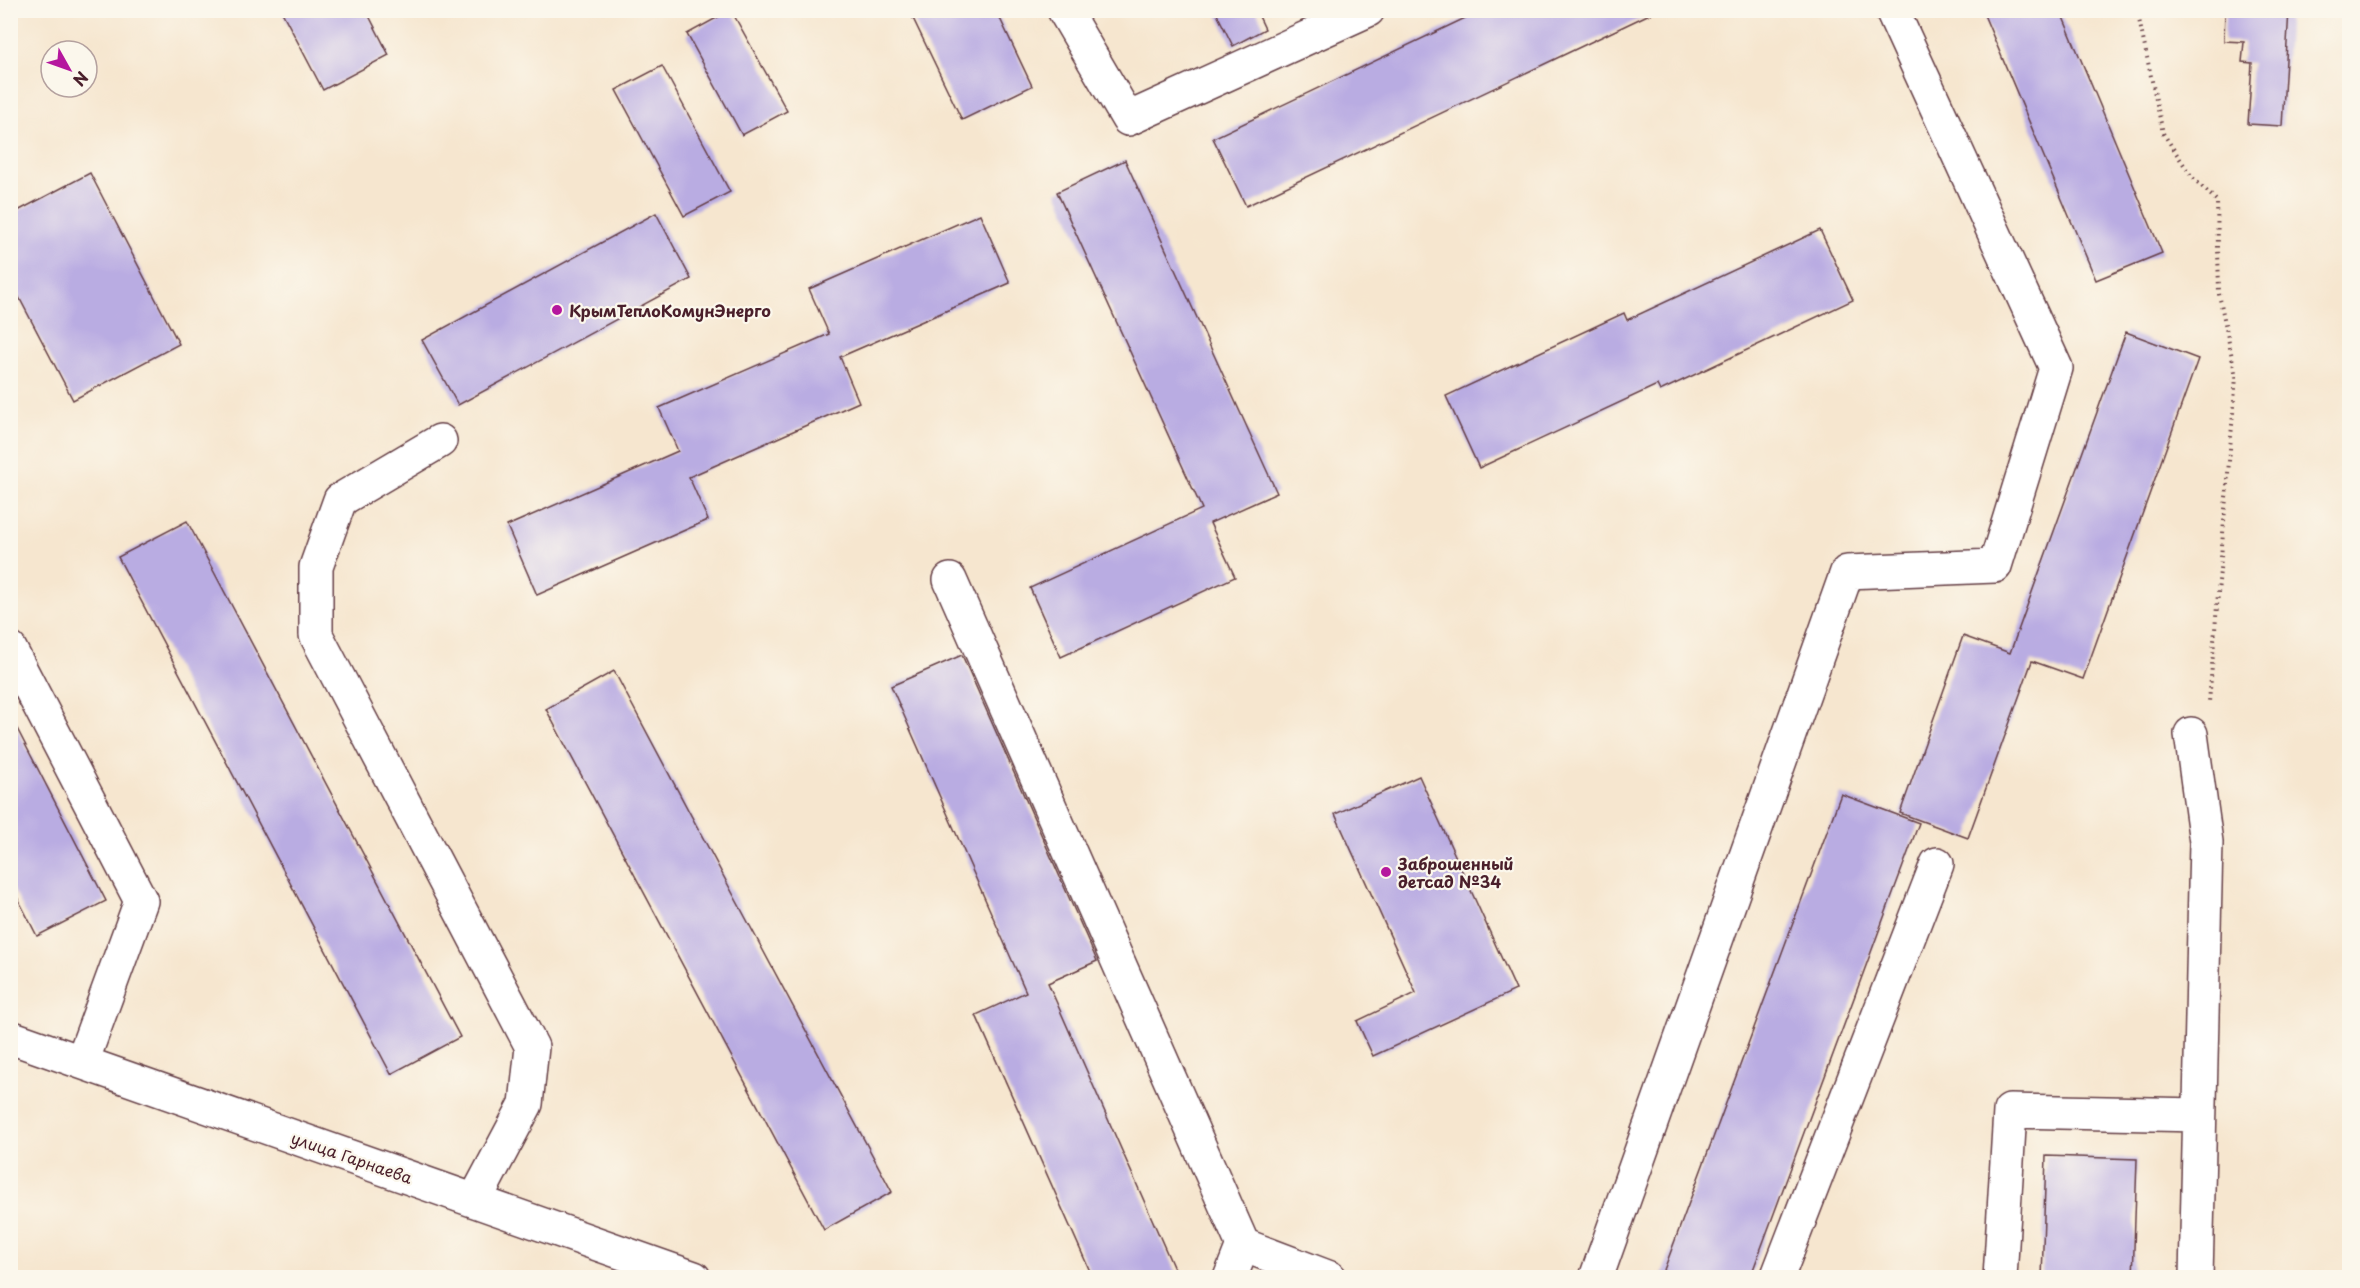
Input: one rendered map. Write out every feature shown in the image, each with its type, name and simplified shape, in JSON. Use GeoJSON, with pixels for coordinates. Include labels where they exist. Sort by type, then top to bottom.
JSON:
{"type":"FeatureCollection","features":[{"type":"Feature","properties":{"kind":"street"},"geometry":{"type":"LineString","coordinates":[[1064,10],[1128,119],[1368,10]]}},
{"type":"Feature","properties":{"kind":"street"},"geometry":{"type":"LineString","coordinates":[[1596,1278],[1847,572],[1995,566],[2056,368],[1892,10]]}},
{"type":"Feature","properties":{"kind":"street"},"geometry":{"type":"LineString","coordinates":[[440,441],[340,500],[316,567],[316,635],[532,1047],[526,1104],[475,1200]]}},
{"type":"Feature","properties":{"kind":"street"},"geometry":{"type":"LineString","coordinates":[[950,579],[1243,1245],[1230,1278]]}},
{"type":"Feature","properties":{"kind":"street"},"geometry":{"type":"LineString","coordinates":[[10,649],[141,901],[82,1062]]}},
{"type":"Feature","properties":{"kind":"street"},"geometry":{"type":"LineString","coordinates":[[2196,1278],[2206,842],[2200,722]]}},
{"type":"Feature","properties":{"kind":"street"},"geometry":{"type":"LineString","coordinates":[[1777,1278],[1937,864]]}},
{"type":"Feature","properties":{"kind":"street","name":"улица Гарнаева"},"geometry":{"type":"LineString","coordinates":[[10,1037],[694,1278]]}},
{"type":"Feature","properties":{"kind":"street"},"geometry":{"type":"LineString","coordinates":[[2000,1278],[2010,1111],[2199,1114]]}},
{"type":"Feature","properties":{"kind":"street"},"geometry":{"type":"LineString","coordinates":[[1243,1245],[1330,1278]]}},
{"type":"Feature","properties":{"kind":"path"},"geometry":{"type":"LineString","coordinates":[[2137,10],[2163,133],[2192,177],[2217,201],[2219,294],[2236,377],[2200,722]]}},
{"type":"Feature","properties":{"kind":"building"},"geometry":{"type":"Polygon","coordinates":[[[281,10],[366,10],[389,55],[323,90],[281,10]]]}},
{"type":"Feature","properties":{"kind":"building"},"geometry":{"type":"Polygon","coordinates":[[[731,10],[787,111],[742,135],[687,34],[731,10]]]}},
{"type":"Feature","properties":{"kind":"building"},"geometry":{"type":"Polygon","coordinates":[[[909,10],[996,10],[1032,86],[962,120],[909,10]]]}},
{"type":"Feature","properties":{"kind":"building"},"geometry":{"type":"Polygon","coordinates":[[[1215,10],[1256,10],[1265,29],[1233,46],[1215,10]]]}},
{"type":"Feature","properties":{"kind":"building"},"geometry":{"type":"Polygon","coordinates":[[[1482,10],[1658,10],[1246,206],[1213,138],[1482,10]]]}},
{"type":"Feature","properties":{"kind":"building"},"geometry":{"type":"Polygon","coordinates":[[[1982,10],[2060,10],[2162,253],[2096,280],[1982,10]]]}},
{"type":"Feature","properties":{"kind":"building"},"geometry":{"type":"Polygon","coordinates":[[[2225,10],[2289,10],[2282,126],[2248,124],[2252,63],[2242,62],[2244,42],[2224,41],[2225,10]]]}},
{"type":"Feature","properties":{"kind":"building"},"geometry":{"type":"Polygon","coordinates":[[[662,66],[730,192],[684,216],[616,90],[662,66]]]}},
{"type":"Feature","properties":{"kind":"building"},"geometry":{"type":"Polygon","coordinates":[[[1125,160],[1277,493],[1210,523],[1235,577],[1061,657],[1030,588],[1202,509],[1057,192],[1125,160]]]}},
{"type":"Feature","properties":{"kind":"building"},"geometry":{"type":"Polygon","coordinates":[[[90,173],[179,344],[73,400],[10,280],[10,215],[90,173]]]}},
{"type":"Feature","properties":{"kind":"building","name":"КрымТеплоКомунЭнерго"},"geometry":{"type":"Polygon","coordinates":[[[656,213],[691,279],[458,405],[422,340],[656,213]]]}},
{"type":"Feature","properties":{"kind":"building"},"geometry":{"type":"Polygon","coordinates":[[[980,214],[1010,283],[840,357],[859,402],[689,477],[708,520],[537,595],[507,526],[678,451],[659,408],[829,334],[809,289],[980,214]]]}},
{"type":"Feature","properties":{"kind":"building"},"geometry":{"type":"Polygon","coordinates":[[[1820,230],[1853,300],[1660,391],[1657,385],[1479,468],[1446,396],[1624,313],[1627,320],[1820,230]]]}},
{"type":"Feature","properties":{"kind":"building"},"geometry":{"type":"Polygon","coordinates":[[[2126,332],[2198,359],[2083,679],[2032,661],[1968,838],[1900,813],[1963,636],[2010,653],[2126,332]]]}},
{"type":"Feature","properties":{"kind":"building"},"geometry":{"type":"Polygon","coordinates":[[[187,521],[460,1037],[391,1074],[118,557],[187,521]]]}},
{"type":"Feature","properties":{"kind":"building"},"geometry":{"type":"Polygon","coordinates":[[[962,655],[1097,961],[1048,983],[1178,1278],[1093,1278],[976,1015],[1026,992],[891,686],[962,655]]]}},
{"type":"Feature","properties":{"kind":"building"},"geometry":{"type":"Polygon","coordinates":[[[614,671],[892,1192],[824,1230],[546,709],[614,671]]]}},
{"type":"Feature","properties":{"kind":"building"},"geometry":{"type":"Polygon","coordinates":[[[10,715],[106,901],[37,936],[10,883],[10,715]]]}},
{"type":"Feature","properties":{"kind":"building"},"geometry":{"type":"Polygon","coordinates":[[[1419,776],[1516,990],[1373,1056],[1357,1021],[1416,993],[1335,814],[1419,776]]]}},
{"type":"Feature","properties":{"kind":"building"},"geometry":{"type":"Polygon","coordinates":[[[1841,794],[1919,823],[1750,1278],[1661,1278],[1841,794]]]}},
{"type":"Feature","properties":{"kind":"building"},"geometry":{"type":"Polygon","coordinates":[[[2046,1156],[2137,1159],[2133,1278],[2042,1278],[2046,1156]]]}},
{"type":"Feature","properties":{"kind":"place","name":"КрымТеплоКомунЭнерго"},"geometry":{"type":"Point","coordinates":[557,310]}},
{"type":"Feature","properties":{"kind":"place","name":"Заброшенный детсад №34"},"geometry":{"type":"Point","coordinates":[1386,872]}}]}
